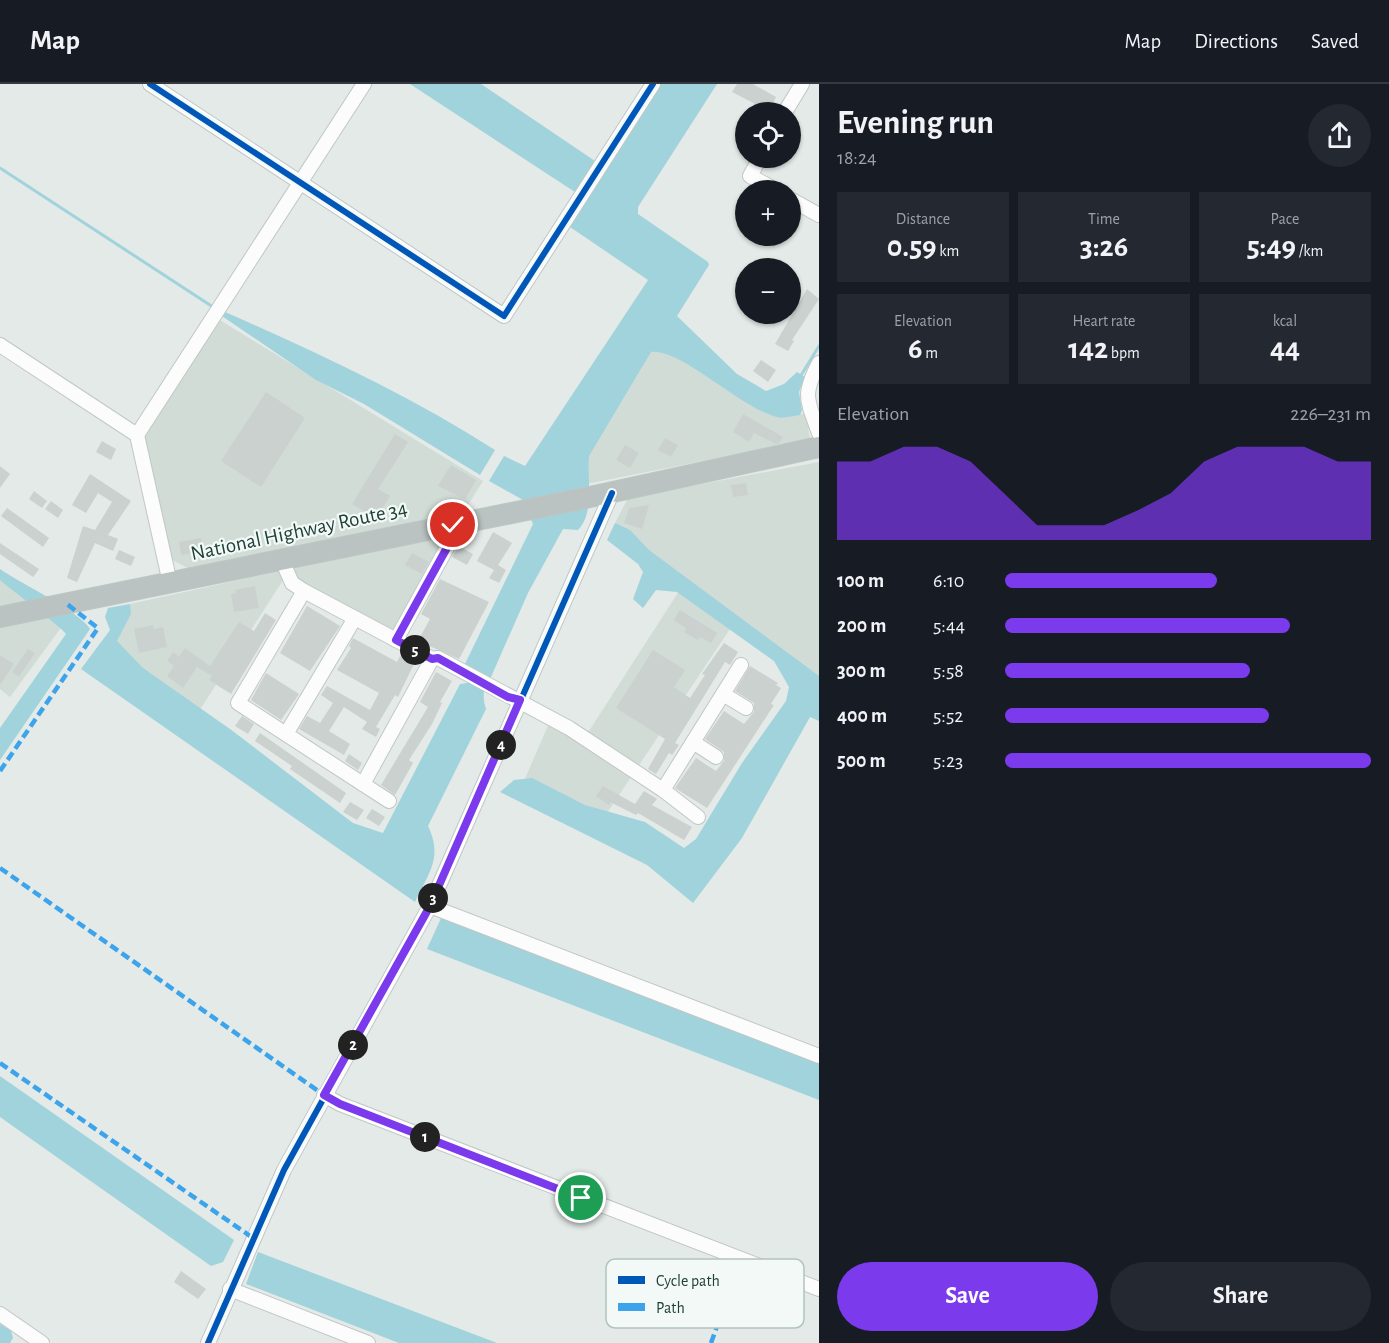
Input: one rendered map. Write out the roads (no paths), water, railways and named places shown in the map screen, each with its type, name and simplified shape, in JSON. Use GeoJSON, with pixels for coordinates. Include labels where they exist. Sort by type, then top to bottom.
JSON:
{"type":"FeatureCollection","features":[{"type":"Feature","properties":{"kind":"highway","name":"National Highway Route 34"},"geometry":{"type":"LineString","coordinates":[[9,616],[281,558],[612,493],[819,447]]}},
{"type":"Feature","properties":{"kind":"street"},"geometry":{"type":"LineString","coordinates":[[150,84],[504,316],[653,84]]}},
{"type":"Feature","properties":{"kind":"street"},"geometry":{"type":"LineString","coordinates":[[137,435],[364,84]]}},
{"type":"Feature","properties":{"kind":"street"},"geometry":{"type":"LineString","coordinates":[[792,102],[802,84]]}},
{"type":"Feature","properties":{"kind":"street"},"geometry":{"type":"LineString","coordinates":[[754,168],[750,176],[757,180]]}},
{"type":"Feature","properties":{"kind":"street"},"geometry":{"type":"LineString","coordinates":[[801,205],[819,214]]}},
{"type":"Feature","properties":{"kind":"street"},"geometry":{"type":"LineString","coordinates":[[0,345],[137,435],[170,583]]}},
{"type":"Feature","properties":{"kind":"street"},"geometry":{"type":"LineString","coordinates":[[819,363],[807,389],[807,401],[819,433]]}},
{"type":"Feature","properties":{"kind":"street"},"geometry":{"type":"LineString","coordinates":[[208,1343],[284,1170],[430,906],[612,493]]}},
{"type":"Feature","properties":{"kind":"street"},"geometry":{"type":"LineString","coordinates":[[396,640],[454,535],[453,525]]}},
{"type":"Feature","properties":{"kind":"street"},"geometry":{"type":"LineString","coordinates":[[281,558],[292,583],[304,591],[432,659],[438,658],[508,697],[520,700],[595,744],[698,817]]}},
{"type":"Feature","properties":{"kind":"street"},"geometry":{"type":"LineString","coordinates":[[304,591],[238,703],[389,801]]}},
{"type":"Feature","properties":{"kind":"street"},"geometry":{"type":"LineString","coordinates":[[286,734],[355,618]]}},
{"type":"Feature","properties":{"kind":"street"},"geometry":{"type":"LineString","coordinates":[[363,784],[432,659]]}},
{"type":"Feature","properties":{"kind":"street"},"geometry":{"type":"LineString","coordinates":[[663,790],[741,665]]}},
{"type":"Feature","properties":{"kind":"street"},"geometry":{"type":"LineString","coordinates":[[723,694],[746,708]]}},
{"type":"Feature","properties":{"kind":"street"},"geometry":{"type":"LineString","coordinates":[[693,742],[716,757]]}},
{"type":"Feature","properties":{"kind":"street"},"geometry":{"type":"LineString","coordinates":[[430,906],[819,1056]]}},
{"type":"Feature","properties":{"kind":"street"},"geometry":{"type":"LineString","coordinates":[[324,1095],[363,1113],[741,1259]]}},
{"type":"Feature","properties":{"kind":"street"},"geometry":{"type":"LineString","coordinates":[[804,1283],[819,1289]]}},
{"type":"Feature","properties":{"kind":"street"},"geometry":{"type":"LineString","coordinates":[[230,1289],[368,1343]]}},
{"type":"Feature","properties":{"kind":"street"},"geometry":{"type":"LineString","coordinates":[[0,1314],[42,1343]]}},
{"type":"Feature","properties":{"kind":"water"},"geometry":{"type":"Polygon","coordinates":[[[410,84],[481,84],[598,163],[578,194],[410,84]]]}},
{"type":"Feature","properties":{"kind":"water"},"geometry":{"type":"Polygon","coordinates":[[[661,84],[717,84],[638,207],[638,214],[708,262],[709,265],[677,316],[737,374],[766,391],[784,384],[797,372],[805,377],[799,392],[802,410],[800,415],[777,417],[746,402],[678,359],[664,353],[651,352],[589,456],[589,495],[587,514],[583,523],[578,530],[563,529],[528,593],[486,685],[484,700],[486,709],[428,826],[434,856],[429,873],[415,902],[81,669],[110,630],[105,617],[108,608],[130,604],[131,614],[117,641],[143,668],[230,729],[353,823],[383,833],[460,684],[467,683],[471,672],[463,668],[533,524],[523,500],[489,481],[504,456],[525,466],[648,280],[570,227],[661,84]]]}},
{"type":"Feature","properties":{"kind":"water"},"geometry":{"type":"Polygon","coordinates":[[[225,312],[363,376],[430,411],[495,450],[480,475],[364,404],[316,380],[222,316],[225,312]]]}},
{"type":"Feature","properties":{"kind":"water"},"geometry":{"type":"Polygon","coordinates":[[[615,523],[630,530],[649,550],[819,676],[819,721],[810,717],[742,838],[693,903],[647,865],[500,792],[514,780],[532,778],[585,805],[645,822],[684,848],[696,839],[742,763],[786,701],[789,687],[774,661],[677,592],[656,590],[643,608],[633,599],[643,572],[638,564],[607,540],[615,523]]]}},
{"type":"Feature","properties":{"kind":"water"},"geometry":{"type":"Polygon","coordinates":[[[0,569],[74,614],[90,629],[0,760],[0,728],[66,634],[0,580],[0,569]]]}},
{"type":"Feature","properties":{"kind":"water"},"geometry":{"type":"Polygon","coordinates":[[[442,916],[819,1064],[819,1100],[427,949],[442,916]]]}},
{"type":"Feature","properties":{"kind":"water"},"geometry":{"type":"Polygon","coordinates":[[[0,1076],[234,1240],[223,1262],[211,1266],[0,1117],[0,1076]]]}},
{"type":"Feature","properties":{"kind":"water"},"geometry":{"type":"Polygon","coordinates":[[[258,1252],[497,1343],[399,1343],[246,1284],[258,1252]]]}},
{"type":"Feature","properties":{"kind":"water"},"geometry":{"type":"Polygon","coordinates":[[[0,1324],[11,1331],[13,1338],[10,1343],[0,1343],[0,1324]]]}},
{"type":"Feature","properties":{"kind":"waterway"},"geometry":{"type":"LineString","coordinates":[[0,168],[213,307]]}},
{"type":"Feature","properties":{"kind":"waterway"},"geometry":{"type":"LineString","coordinates":[[800,377],[819,346]]}}]}
